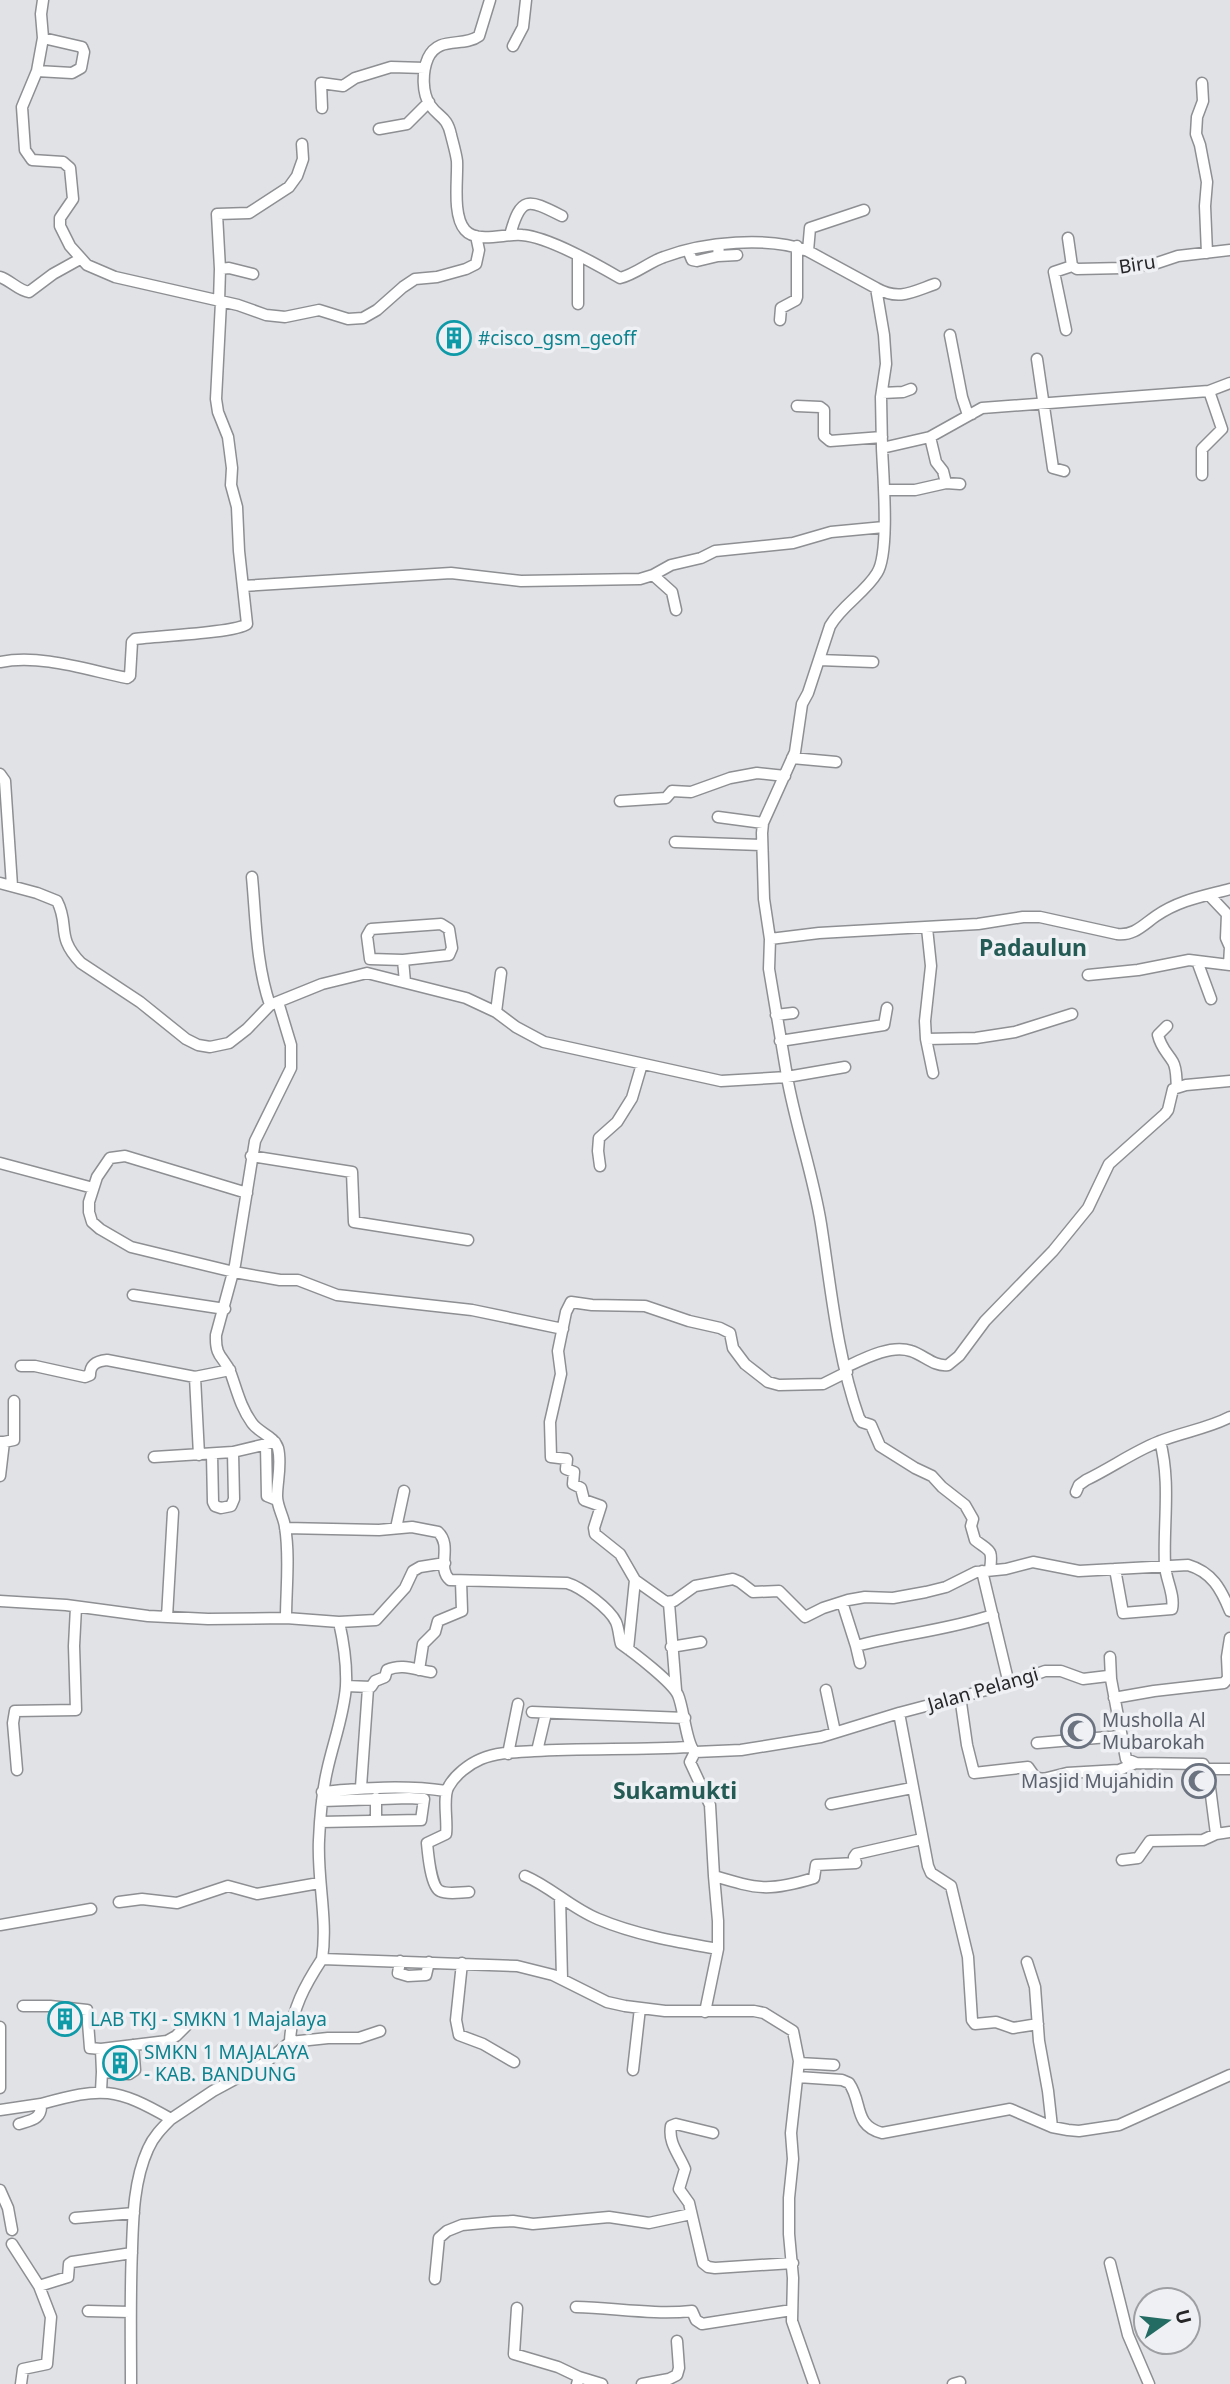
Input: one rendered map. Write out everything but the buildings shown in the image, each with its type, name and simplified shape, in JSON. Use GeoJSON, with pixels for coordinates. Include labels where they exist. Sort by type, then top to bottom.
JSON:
{"type":"FeatureCollection","features":[{"type":"Feature","properties":{"kind":"street"},"geometry":{"type":"LineString","coordinates":[[43,0],[43,38],[37,71],[22,107],[25,150],[32,160],[63,162],[70,168],[73,199],[61,214],[59,221],[62,233],[80,259],[98,271],[266,315],[285,317],[319,310],[348,319],[363,318],[415,279],[466,270],[476,264],[479,250],[476,236]]}},
{"type":"Feature","properties":{"kind":"street"},"geometry":{"type":"LineString","coordinates":[[490,0],[479,36],[469,41],[445,43],[428,57],[425,68],[425,88],[429,102],[446,120],[451,132],[457,160],[456,191],[464,230],[476,236],[535,237],[578,255],[620,278],[660,258],[734,242],[796,246],[887,294],[897,296],[935,284]]}},
{"type":"Feature","properties":{"kind":"street"},"geometry":{"type":"LineString","coordinates":[[513,46],[523,27],[526,0]]}},
{"type":"Feature","properties":{"kind":"street"},"geometry":{"type":"LineString","coordinates":[[37,71],[72,73],[81,68],[84,52],[82,47],[43,38]]}},
{"type":"Feature","properties":{"kind":"street"},"geometry":{"type":"LineString","coordinates":[[322,108],[321,83],[343,86],[360,76],[391,67],[425,68]]}},
{"type":"Feature","properties":{"kind":"street"},"geometry":{"type":"LineString","coordinates":[[1202,83],[1203,101],[1197,117],[1196,134],[1207,182],[1207,253]]}},
{"type":"Feature","properties":{"kind":"street"},"geometry":{"type":"LineString","coordinates":[[379,129],[407,124],[429,102]]}},
{"type":"Feature","properties":{"kind":"street"},"geometry":{"type":"LineString","coordinates":[[0,662],[13,659],[46,662],[129,678],[132,642],[135,639],[246,626],[248,621],[237,507],[231,485],[228,437],[216,399],[220,269],[216,214],[249,213],[289,187],[297,176],[303,159],[302,144]]}},
{"type":"Feature","properties":{"kind":"street"},"geometry":{"type":"LineString","coordinates":[[510,235],[516,213],[526,205],[538,205],[562,216]]}},
{"type":"Feature","properties":{"kind":"street"},"geometry":{"type":"LineString","coordinates":[[808,251],[810,228],[864,210]]}},
{"type":"Feature","properties":{"kind":"street"},"geometry":{"type":"LineString","coordinates":[[1066,330],[1054,272],[1072,266],[1068,238]]}},
{"type":"Feature","properties":{"kind":"street"},"geometry":{"type":"LineString","coordinates":[[718,256],[719,245]]}},
{"type":"Feature","properties":{"kind":"street"},"geometry":{"type":"LineString","coordinates":[[780,320],[781,308],[797,297],[796,246]]}},
{"type":"Feature","properties":{"kind":"street"},"geometry":{"type":"LineString","coordinates":[[688,250],[695,261],[737,255]]}},
{"type":"Feature","properties":{"kind":"street","name":"Biru"},"geometry":{"type":"LineString","coordinates":[[1072,266],[1077,269],[1123,268],[1157,263],[1178,256],[1230,250]]}},
{"type":"Feature","properties":{"kind":"street"},"geometry":{"type":"LineString","coordinates":[[578,255],[578,304]]}},
{"type":"Feature","properties":{"kind":"street"},"geometry":{"type":"LineString","coordinates":[[0,277],[29,292],[80,259]]}},
{"type":"Feature","properties":{"kind":"street"},"geometry":{"type":"LineString","coordinates":[[220,269],[229,268],[253,274]]}},
{"type":"Feature","properties":{"kind":"street"},"geometry":{"type":"LineString","coordinates":[[876,288],[886,364],[882,393],[884,527],[880,567],[830,626],[802,704],[792,758],[763,823],[761,845],[764,899],[770,939],[769,970],[797,1123],[816,1195],[846,1370],[859,1418],[871,1425],[880,1446],[932,1476],[965,1505],[973,1519],[971,1526],[975,1540],[990,1550],[992,1556],[986,1570],[1009,1684]]}},
{"type":"Feature","properties":{"kind":"street"},"geometry":{"type":"LineString","coordinates":[[950,335],[963,404],[967,412],[972,414]]}},
{"type":"Feature","properties":{"kind":"street"},"geometry":{"type":"LineString","coordinates":[[1037,359],[1053,468],[1064,471]]}},
{"type":"Feature","properties":{"kind":"street"},"geometry":{"type":"LineString","coordinates":[[797,406],[820,407],[824,410],[824,436],[830,441],[882,442],[930,437],[982,408],[1209,391],[1230,383]]}},
{"type":"Feature","properties":{"kind":"street"},"geometry":{"type":"LineString","coordinates":[[882,393],[911,389]]}},
{"type":"Feature","properties":{"kind":"street"},"geometry":{"type":"LineString","coordinates":[[1202,475],[1202,449],[1226,429],[1209,391]]}},
{"type":"Feature","properties":{"kind":"street"},"geometry":{"type":"LineString","coordinates":[[930,437],[936,462],[943,471],[946,483]]}},
{"type":"Feature","properties":{"kind":"street"},"geometry":{"type":"LineString","coordinates":[[884,490],[915,490],[946,483],[960,484]]}},
{"type":"Feature","properties":{"kind":"street"},"geometry":{"type":"LineString","coordinates":[[243,586],[451,573],[521,581],[640,579],[666,567],[701,558],[715,551],[793,543],[831,533],[884,527]]}},
{"type":"Feature","properties":{"kind":"street"},"geometry":{"type":"LineString","coordinates":[[653,575],[672,592],[676,610]]}},
{"type":"Feature","properties":{"kind":"street"},"geometry":{"type":"LineString","coordinates":[[820,660],[873,662]]}},
{"type":"Feature","properties":{"kind":"street"},"geometry":{"type":"LineString","coordinates":[[792,758],[836,762]]}},
{"type":"Feature","properties":{"kind":"street"},"geometry":{"type":"LineString","coordinates":[[0,774],[5,781],[12,886]]}},
{"type":"Feature","properties":{"kind":"street"},"geometry":{"type":"LineString","coordinates":[[620,801],[666,797],[671,790],[691,792],[741,776],[785,776]]}},
{"type":"Feature","properties":{"kind":"street"},"geometry":{"type":"LineString","coordinates":[[718,817],[763,823]]}},
{"type":"Feature","properties":{"kind":"street"},"geometry":{"type":"LineString","coordinates":[[675,842],[761,845]]}},
{"type":"Feature","properties":{"kind":"street"},"geometry":{"type":"LineString","coordinates":[[252,877],[264,989],[274,1003],[291,1045],[290,1068],[255,1141],[234,1272],[216,1335],[216,1344],[219,1357],[230,1370],[239,1400],[249,1419],[271,1443],[267,1496],[277,1500],[285,1528],[286,1618]]}},
{"type":"Feature","properties":{"kind":"street"},"geometry":{"type":"LineString","coordinates":[[0,883],[57,901],[65,944],[81,962],[198,1045],[210,1047],[229,1043],[274,1003],[322,984],[360,973],[381,975],[466,998],[496,1012],[516,1027],[544,1041],[721,1081],[788,1076],[845,1067]]}},
{"type":"Feature","properties":{"kind":"street"},"geometry":{"type":"LineString","coordinates":[[770,939],[1040,917],[1129,935],[1171,906],[1190,898],[1230,889]]}},
{"type":"Feature","properties":{"kind":"street"},"geometry":{"type":"LineString","coordinates":[[1088,975],[1139,970],[1189,960],[1229,965],[1227,914],[1209,895]]}},
{"type":"Feature","properties":{"kind":"street"},"geometry":{"type":"LineString","coordinates":[[441,925],[449,929],[452,947],[449,955],[403,960],[370,959],[367,936],[371,929],[441,925]]}},
{"type":"Feature","properties":{"kind":"street"},"geometry":{"type":"LineString","coordinates":[[927,928],[931,966],[925,1021],[933,1073]]}},
{"type":"Feature","properties":{"kind":"street"},"geometry":{"type":"LineString","coordinates":[[403,960],[405,982]]}},
{"type":"Feature","properties":{"kind":"street"},"geometry":{"type":"LineString","coordinates":[[1198,961],[1211,999]]}},
{"type":"Feature","properties":{"kind":"street"},"geometry":{"type":"LineString","coordinates":[[496,1012],[501,973]]}},
{"type":"Feature","properties":{"kind":"street"},"geometry":{"type":"LineString","coordinates":[[780,1041],[884,1025],[887,1008]]}},
{"type":"Feature","properties":{"kind":"street"},"geometry":{"type":"LineString","coordinates":[[776,1015],[793,1013]]}},
{"type":"Feature","properties":{"kind":"street"},"geometry":{"type":"LineString","coordinates":[[926,1039],[976,1038],[1015,1032],[1072,1014]]}},
{"type":"Feature","properties":{"kind":"street"},"geometry":{"type":"LineString","coordinates":[[1167,1026],[1158,1035],[1164,1052],[1173,1063],[1177,1087]]}},
{"type":"Feature","properties":{"kind":"street"},"geometry":{"type":"LineString","coordinates":[[600,1166],[597,1145],[599,1138],[614,1126],[632,1098],[642,1064]]}},
{"type":"Feature","properties":{"kind":"street"},"geometry":{"type":"LineString","coordinates":[[669,1603],[635,1580],[620,1554],[594,1532],[601,1506],[584,1500],[580,1488],[573,1484],[574,1472],[566,1469],[567,1459],[551,1457],[550,1422],[561,1374],[558,1351],[566,1312],[571,1302],[602,1306],[638,1305],[727,1331],[731,1335],[733,1348],[745,1364],[761,1378],[774,1384],[823,1384],[864,1359],[902,1349],[942,1366],[948,1365],[985,1321],[1053,1251],[1088,1208],[1109,1164],[1165,1114],[1171,1093],[1177,1087],[1230,1081]]}},
{"type":"Feature","properties":{"kind":"street"},"geometry":{"type":"LineString","coordinates":[[247,1193],[125,1156],[110,1158],[97,1177],[89,1213],[92,1222],[100,1229],[131,1247],[234,1272],[280,1280],[299,1280],[337,1295],[472,1310],[563,1329]]}},
{"type":"Feature","properties":{"kind":"street"},"geometry":{"type":"LineString","coordinates":[[251,1156],[352,1172],[354,1222],[468,1240]]}},
{"type":"Feature","properties":{"kind":"street"},"geometry":{"type":"LineString","coordinates":[[0,1163],[93,1188]]}},
{"type":"Feature","properties":{"kind":"street"},"geometry":{"type":"LineString","coordinates":[[133,1295],[225,1309]]}},
{"type":"Feature","properties":{"kind":"street"},"geometry":{"type":"LineString","coordinates":[[21,1366],[34,1366],[85,1377],[90,1375],[90,1368],[94,1364],[107,1360],[195,1377],[230,1370]]}},
{"type":"Feature","properties":{"kind":"street"},"geometry":{"type":"LineString","coordinates":[[195,1377],[199,1455]]}},
{"type":"Feature","properties":{"kind":"street"},"geometry":{"type":"LineString","coordinates":[[0,1476],[2,1442],[14,1440],[13,1401]]}},
{"type":"Feature","properties":{"kind":"street"},"geometry":{"type":"LineString","coordinates":[[1076,1492],[1079,1485],[1087,1480],[1160,1441],[1198,1431],[1230,1417]]}},
{"type":"Feature","properties":{"kind":"street"},"geometry":{"type":"LineString","coordinates":[[1115,1569],[1121,1610],[1125,1614],[1172,1609],[1173,1602],[1165,1566],[1166,1470],[1160,1441]]}},
{"type":"Feature","properties":{"kind":"street"},"geometry":{"type":"LineString","coordinates":[[155,1457],[233,1452],[271,1443]]}},
{"type":"Feature","properties":{"kind":"street"},"geometry":{"type":"LineString","coordinates":[[212,1454],[213,1502],[221,1508],[231,1506],[234,1499],[233,1452]]}},
{"type":"Feature","properties":{"kind":"street"},"geometry":{"type":"LineString","coordinates":[[396,1528],[404,1492]]}},
{"type":"Feature","properties":{"kind":"street"},"geometry":{"type":"LineString","coordinates":[[167,1617],[173,1513]]}},
{"type":"Feature","properties":{"kind":"street"},"geometry":{"type":"LineString","coordinates":[[285,1528],[379,1530],[412,1527],[438,1532],[445,1543],[444,1572],[448,1579],[575,1586],[612,1616],[617,1625],[620,1643],[634,1652],[676,1690]]}},
{"type":"Feature","properties":{"kind":"street"},"geometry":{"type":"LineString","coordinates":[[669,1603],[695,1586],[733,1579],[740,1581],[753,1592],[779,1591],[805,1616],[842,1602],[865,1597],[893,1598],[934,1591],[986,1570],[1038,1562],[1073,1570],[1188,1565],[1210,1575],[1230,1611]]}},
{"type":"Feature","properties":{"kind":"street"},"geometry":{"type":"LineString","coordinates":[[0,1601],[76,1606],[167,1617],[286,1618],[339,1622],[376,1620],[405,1588],[413,1571],[445,1563]]}},
{"type":"Feature","properties":{"kind":"street"},"geometry":{"type":"LineString","coordinates":[[628,1649],[635,1580]]}},
{"type":"Feature","properties":{"kind":"street"},"geometry":{"type":"LineString","coordinates":[[419,1671],[423,1644],[435,1632],[438,1621],[462,1611],[461,1581]]}},
{"type":"Feature","properties":{"kind":"street"},"geometry":{"type":"LineString","coordinates":[[842,1602],[860,1663]]}},
{"type":"Feature","properties":{"kind":"street"},"geometry":{"type":"LineString","coordinates":[[669,1603],[676,1690],[693,1750],[690,1762],[708,1798],[712,1816],[718,1949],[705,2012]]}},
{"type":"Feature","properties":{"kind":"street"},"geometry":{"type":"LineString","coordinates":[[16,1770],[13,1723],[15,1711],[76,1710],[76,1606]]}},
{"type":"Feature","properties":{"kind":"street"},"geometry":{"type":"LineString","coordinates":[[856,1646],[969,1623],[993,1615]]}},
{"type":"Feature","properties":{"kind":"street"},"geometry":{"type":"LineString","coordinates":[[290,2042],[296,2004],[322,1959],[324,1933],[319,1882],[322,1796],[346,1686],[346,1658],[339,1622]]}},
{"type":"Feature","properties":{"kind":"street"},"geometry":{"type":"LineString","coordinates":[[1114,1698],[1226,1682],[1230,1637]]}},
{"type":"Feature","properties":{"kind":"street"},"geometry":{"type":"LineString","coordinates":[[671,1647],[701,1642]]}},
{"type":"Feature","properties":{"kind":"street"},"geometry":{"type":"LineString","coordinates":[[1110,1657],[1111,1679],[1126,1759],[1136,1763],[1203,1764],[1216,1834]]}},
{"type":"Feature","properties":{"kind":"street"},"geometry":{"type":"LineString","coordinates":[[346,1686],[373,1687],[377,1679],[385,1677],[389,1668],[410,1667],[431,1672]]}},
{"type":"Feature","properties":{"kind":"street","name":"Jalan Pelangi"},"geometry":{"type":"LineString","coordinates":[[446,1791],[461,1772],[482,1758],[575,1749],[693,1750],[774,1745],[821,1737],[1009,1684],[1030,1675],[1061,1671],[1083,1679],[1108,1676],[1111,1679]]}},
{"type":"Feature","properties":{"kind":"street"},"geometry":{"type":"LineString","coordinates":[[361,1787],[368,1688]]}},
{"type":"Feature","properties":{"kind":"street"},"geometry":{"type":"LineString","coordinates":[[826,1690],[835,1732]]}},
{"type":"Feature","properties":{"kind":"street"},"geometry":{"type":"LineString","coordinates":[[960,1696],[974,1773],[1028,1768],[1035,1777],[1043,1779],[1067,1773],[1119,1770],[1136,1763]]}},
{"type":"Feature","properties":{"kind":"street"},"geometry":{"type":"LineString","coordinates":[[508,1754],[518,1704]]}},
{"type":"Feature","properties":{"kind":"street"},"geometry":{"type":"LineString","coordinates":[[532,1712],[685,1718]]}},
{"type":"Feature","properties":{"kind":"street"},"geometry":{"type":"LineString","coordinates":[[537,1751],[546,1713]]}},
{"type":"Feature","properties":{"kind":"street"},"geometry":{"type":"LineString","coordinates":[[899,1713],[922,1839],[931,1873],[951,1886],[968,1956],[969,1998],[973,2022],[996,2022],[1013,2028],[1038,2024]]}},
{"type":"Feature","properties":{"kind":"street"},"geometry":{"type":"LineString","coordinates":[[1037,1743],[1120,1736]]}},
{"type":"Feature","properties":{"kind":"street"},"geometry":{"type":"LineString","coordinates":[[1206,1769],[1230,1769]]}},
{"type":"Feature","properties":{"kind":"street"},"geometry":{"type":"LineString","coordinates":[[322,1796],[361,1787],[446,1791],[446,1834],[427,1843],[433,1882],[437,1889],[443,1892],[469,1892]]}},
{"type":"Feature","properties":{"kind":"street"},"geometry":{"type":"LineString","coordinates":[[831,1804],[912,1788]]}},
{"type":"Feature","properties":{"kind":"street"},"geometry":{"type":"LineString","coordinates":[[320,1822],[422,1820],[424,1799],[322,1796]]}},
{"type":"Feature","properties":{"kind":"street"},"geometry":{"type":"LineString","coordinates":[[376,1798],[376,1820]]}},
{"type":"Feature","properties":{"kind":"street"},"geometry":{"type":"LineString","coordinates":[[1122,1860],[1138,1858],[1150,1841],[1203,1840],[1230,1832]]}},
{"type":"Feature","properties":{"kind":"street"},"geometry":{"type":"LineString","coordinates":[[713,1876],[749,1887],[772,1888],[813,1878],[815,1865],[856,1863],[856,1854],[922,1839]]}},
{"type":"Feature","properties":{"kind":"street"},"geometry":{"type":"LineString","coordinates":[[525,1876],[566,1903],[597,1919],[668,1941],[718,1949]]}},
{"type":"Feature","properties":{"kind":"street"},"geometry":{"type":"LineString","coordinates":[[119,1902],[142,1899],[177,1903],[229,1886],[257,1894],[319,1882]]}},
{"type":"Feature","properties":{"kind":"street"},"geometry":{"type":"LineString","coordinates":[[560,1897],[562,1979]]}},
{"type":"Feature","properties":{"kind":"street"},"geometry":{"type":"LineString","coordinates":[[0,1925],[90,1909]]}},
{"type":"Feature","properties":{"kind":"street"},"geometry":{"type":"LineString","coordinates":[[322,1959],[400,1961],[398,1973],[408,1976],[426,1975],[429,1962],[517,1966],[553,1975],[607,2002],[639,2008],[705,2012],[754,2011],[793,2031],[799,2063],[791,2133],[793,2159],[789,2198],[789,2234],[793,2263],[792,2310],[796,2335],[814,2384]]}},
{"type":"Feature","properties":{"kind":"street"},"geometry":{"type":"LineString","coordinates":[[1027,1962],[1035,1983],[1052,2127]]}},
{"type":"Feature","properties":{"kind":"street"},"geometry":{"type":"LineString","coordinates":[[462,1963],[456,2020],[459,2035],[483,2043],[514,2062]]}},
{"type":"Feature","properties":{"kind":"street"},"geometry":{"type":"LineString","coordinates":[[23,2006],[87,2010],[90,2048],[101,2049],[172,2039],[187,2025]]}},
{"type":"Feature","properties":{"kind":"street"},"geometry":{"type":"LineString","coordinates":[[633,2070],[639,2008]]}},
{"type":"Feature","properties":{"kind":"street"},"geometry":{"type":"LineString","coordinates":[[0,2026],[0,2088]]}},
{"type":"Feature","properties":{"kind":"street"},"geometry":{"type":"LineString","coordinates":[[131,2384],[130,2312],[134,2213],[140,2173],[155,2137],[171,2119],[213,2091],[265,2063],[290,2042],[359,2038],[380,2031]]}},
{"type":"Feature","properties":{"kind":"street"},"geometry":{"type":"LineString","coordinates":[[102,2072],[133,2073],[136,2067],[133,2045]]}},
{"type":"Feature","properties":{"kind":"street"},"geometry":{"type":"LineString","coordinates":[[101,2049],[101,2091]]}},
{"type":"Feature","properties":{"kind":"street"},"geometry":{"type":"LineString","coordinates":[[799,2063],[834,2065]]}},
{"type":"Feature","properties":{"kind":"street"},"geometry":{"type":"LineString","coordinates":[[797,2077],[842,2080],[849,2083],[864,2123],[882,2133],[1010,2109],[1052,2127],[1079,2131],[1119,2124],[1230,2075]]}},
{"type":"Feature","properties":{"kind":"street"},"geometry":{"type":"LineString","coordinates":[[0,2110],[101,2091],[127,2096],[171,2119]]}},
{"type":"Feature","properties":{"kind":"street"},"geometry":{"type":"LineString","coordinates":[[19,2124],[39,2116],[41,2104]]}},
{"type":"Feature","properties":{"kind":"street"},"geometry":{"type":"LineString","coordinates":[[713,2133],[676,2124],[670,2129],[673,2146],[685,2169],[679,2189],[687,2199],[702,2260],[708,2267],[793,2263]]}},
{"type":"Feature","properties":{"kind":"street"},"geometry":{"type":"LineString","coordinates":[[0,2190],[8,2208],[12,2230]]}},
{"type":"Feature","properties":{"kind":"street"},"geometry":{"type":"LineString","coordinates":[[75,2218],[134,2213]]}},
{"type":"Feature","properties":{"kind":"street"},"geometry":{"type":"LineString","coordinates":[[435,2279],[439,2238],[447,2231],[462,2225],[508,2220],[533,2224],[609,2217],[649,2223],[691,2214]]}},
{"type":"Feature","properties":{"kind":"street"},"geometry":{"type":"LineString","coordinates":[[12,2244],[38,2286],[51,2314],[47,2363],[43,2367],[23,2369],[21,2384]]}},
{"type":"Feature","properties":{"kind":"street"},"geometry":{"type":"LineString","coordinates":[[38,2286],[68,2277],[69,2264],[72,2262],[132,2253]]}},
{"type":"Feature","properties":{"kind":"street"},"geometry":{"type":"LineString","coordinates":[[1110,2263],[1128,2335],[1149,2384]]}},
{"type":"Feature","properties":{"kind":"street"},"geometry":{"type":"LineString","coordinates":[[576,2307],[592,2306],[610,2311],[644,2313],[692,2311],[696,2320],[702,2324],[792,2310]]}},
{"type":"Feature","properties":{"kind":"street"},"geometry":{"type":"LineString","coordinates":[[517,2308],[514,2354],[558,2367],[578,2380],[602,2384]]}},
{"type":"Feature","properties":{"kind":"street"},"geometry":{"type":"LineString","coordinates":[[88,2311],[130,2312]]}},
{"type":"Feature","properties":{"kind":"street"},"geometry":{"type":"LineString","coordinates":[[642,2384],[677,2375],[680,2368],[677,2341]]}},
{"type":"Feature","properties":{"kind":"place","name":"#cisco_gsm_geoff"},"geometry":{"type":"Point","coordinates":[454,338]}},
{"type":"Feature","properties":{"kind":"place","name":"Musholla Al Mubarokah"},"geometry":{"type":"Point","coordinates":[1078,1731]}},
{"type":"Feature","properties":{"kind":"place","name":"Masjid Mujahidin"},"geometry":{"type":"Point","coordinates":[1199,1781]}},
{"type":"Feature","properties":{"kind":"place","name":"LAB TKJ - SMKN 1 Majalaya"},"geometry":{"type":"Point","coordinates":[65,2019]}},
{"type":"Feature","properties":{"kind":"place","name":"SMKN 1 MAJALAYA - KAB. BANDUNG"},"geometry":{"type":"Point","coordinates":[120,2063]}},
{"type":"Feature","properties":{"kind":"district","name":"Padaulun"},"geometry":{"type":"Point","coordinates":[1033,947]}},
{"type":"Feature","properties":{"kind":"district","name":"Sukamukti"},"geometry":{"type":"Point","coordinates":[675,1790]}}]}
